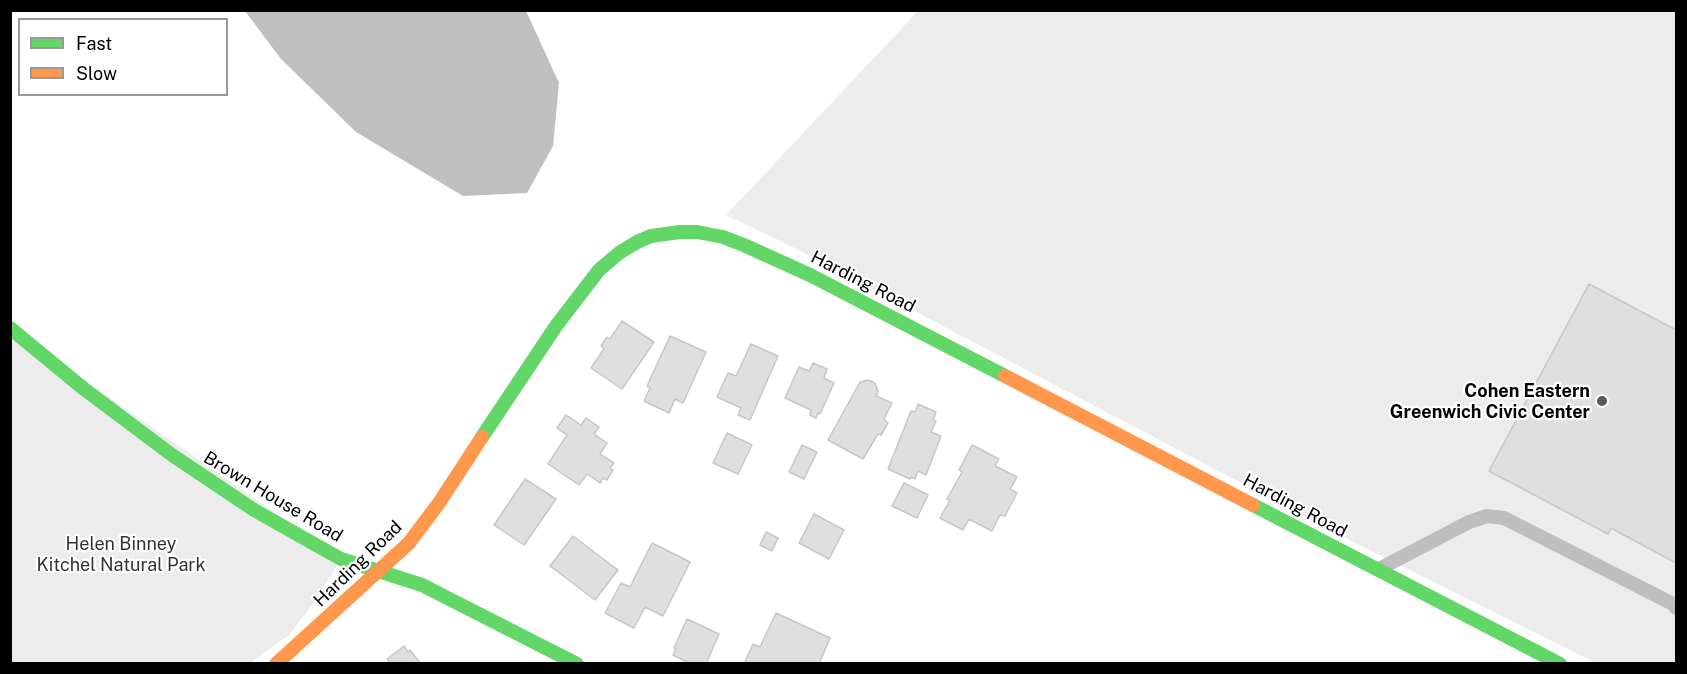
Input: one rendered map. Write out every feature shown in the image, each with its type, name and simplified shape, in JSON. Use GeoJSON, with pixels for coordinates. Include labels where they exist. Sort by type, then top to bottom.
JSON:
{"type":"FeatureCollection","features":[{"type":"Feature","properties":{"kind":"street","name":"Harding Road"},"geometry":{"type":"LineString","coordinates":[[276,663],[410,543],[439,503],[536,355],[590,280],[627,247],[651,236],[680,232],[697,232],[723,237],[810,275],[1560,663]]}},
{"type":"Feature","properties":{"kind":"street","name":"Brown House Road"},"geometry":{"type":"LineString","coordinates":[[10,328],[93,396],[205,479],[254,510],[341,559],[422,585],[577,663]]}},
{"type":"Feature","properties":{"kind":"lane"},"geometry":{"type":"LineString","coordinates":[[1377,570],[1469,522],[1487,516],[1504,518],[1677,608]]}},
{"type":"Feature","properties":{"kind":"green space","name":"Cohen Eastern Greenwich Civic Center"},"geometry":{"type":"Polygon","coordinates":[[[918,11],[1676,11],[1676,663],[1596,663],[1359,545],[787,244],[726,215],[918,11]]]}},
{"type":"Feature","properties":{"kind":"green space","name":"Helen Binney Kitchel Natural Park"},"geometry":{"type":"Polygon","coordinates":[[[10,328],[341,559],[315,601],[289,635],[250,663],[11,663],[10,328]]]}},
{"type":"Feature","properties":{"kind":"shaded area"},"geometry":{"type":"Polygon","coordinates":[[[245,11],[526,11],[559,83],[553,146],[527,193],[463,196],[356,132],[281,59],[245,11]]]}},
{"type":"Feature","properties":{"kind":"building","name":"Cohen Eastern Greenwich Civic Center"},"geometry":{"type":"Polygon","coordinates":[[[1589,284],[1676,330],[1676,563],[1611,528],[1608,534],[1489,471],[1589,284]]]}},
{"type":"Feature","properties":{"kind":"building"},"geometry":{"type":"Polygon","coordinates":[[[622,321],[654,342],[622,389],[591,368],[604,349],[601,346],[607,337],[610,339],[622,321]]]}},
{"type":"Feature","properties":{"kind":"building"},"geometry":{"type":"Polygon","coordinates":[[[670,336],[706,352],[683,403],[675,399],[669,413],[644,401],[650,388],[647,386],[670,336]]]}},
{"type":"Feature","properties":{"kind":"building"},"geometry":{"type":"Polygon","coordinates":[[[751,344],[778,356],[750,420],[738,415],[741,408],[717,397],[728,373],[736,376],[751,344]]]}},
{"type":"Feature","properties":{"kind":"building"},"geometry":{"type":"Polygon","coordinates":[[[813,363],[827,369],[824,378],[834,383],[816,418],[810,415],[811,410],[785,398],[799,367],[809,371],[813,363]]]}},
{"type":"Feature","properties":{"kind":"building"},"geometry":{"type":"Polygon","coordinates":[[[868,380],[875,383],[878,392],[876,396],[892,403],[884,419],[888,423],[881,435],[878,434],[863,459],[828,440],[860,382],[868,380]]]}},
{"type":"Feature","properties":{"kind":"building"},"geometry":{"type":"Polygon","coordinates":[[[918,404],[936,412],[933,420],[936,421],[931,432],[941,436],[926,475],[918,471],[915,479],[911,477],[910,479],[888,469],[911,411],[915,412],[918,404]]]}},
{"type":"Feature","properties":{"kind":"building"},"geometry":{"type":"Polygon","coordinates":[[[566,415],[581,425],[586,418],[599,427],[594,434],[607,443],[600,454],[614,463],[607,480],[603,478],[600,483],[587,474],[579,485],[548,464],[567,435],[557,428],[566,415]]]}},
{"type":"Feature","properties":{"kind":"building"},"geometry":{"type":"Polygon","coordinates":[[[727,433],[752,445],[738,474],[713,463],[727,433]]]}},
{"type":"Feature","properties":{"kind":"building"},"geometry":{"type":"Polygon","coordinates":[[[802,445],[817,452],[804,479],[789,472],[802,445]]]}},
{"type":"Feature","properties":{"kind":"building"},"geometry":{"type":"Polygon","coordinates":[[[972,445],[999,459],[995,466],[1017,477],[1010,489],[1017,493],[1005,516],[1000,515],[992,531],[969,519],[963,530],[940,518],[950,500],[947,499],[962,472],[959,470],[972,445]]]}},
{"type":"Feature","properties":{"kind":"building"},"geometry":{"type":"Polygon","coordinates":[[[525,479],[556,499],[524,545],[494,525],[525,479]]]}},
{"type":"Feature","properties":{"kind":"building"},"geometry":{"type":"Polygon","coordinates":[[[904,483],[928,495],[917,518],[892,506],[904,483]]]}},
{"type":"Feature","properties":{"kind":"building"},"geometry":{"type":"Polygon","coordinates":[[[814,514],[844,530],[829,559],[799,543],[814,514]]]}},
{"type":"Feature","properties":{"kind":"building"},"geometry":{"type":"Polygon","coordinates":[[[766,532],[778,538],[772,551],[760,545],[766,532]]]}},
{"type":"Feature","properties":{"kind":"building"},"geometry":{"type":"Polygon","coordinates":[[[573,536],[618,570],[595,600],[550,566],[573,536]]]}},
{"type":"Feature","properties":{"kind":"building"},"geometry":{"type":"Polygon","coordinates":[[[652,543],[690,562],[663,616],[645,607],[634,628],[605,613],[621,583],[630,587],[652,543]]]}},
{"type":"Feature","properties":{"kind":"building"},"geometry":{"type":"Polygon","coordinates":[[[776,613],[830,638],[819,664],[744,664],[753,644],[760,647],[776,613]]]}},
{"type":"Feature","properties":{"kind":"building"},"geometry":{"type":"Polygon","coordinates":[[[687,619],[719,634],[706,664],[691,664],[673,655],[687,619]]]}},
{"type":"Feature","properties":{"kind":"building"},"geometry":{"type":"Polygon","coordinates":[[[404,646],[421,664],[386,664],[389,661],[387,659],[404,646]]]}},
{"type":"Feature","properties":{"kind":"traffic: fast"},"geometry":{"type":"LineString","coordinates":[[482,437],[556,326],[599,270],[619,253],[637,242],[651,236],[680,232],[697,232],[723,237],[746,246],[810,275],[1005,376]]}},
{"type":"Feature","properties":{"kind":"traffic: fast"},"geometry":{"type":"LineString","coordinates":[[10,328],[84,389],[172,455],[254,510],[341,559],[422,585],[577,664]]}},
{"type":"Feature","properties":{"kind":"traffic: fast"},"geometry":{"type":"LineString","coordinates":[[1253,505],[1560,664]]}},
{"type":"Feature","properties":{"kind":"traffic: slow"},"geometry":{"type":"LineString","coordinates":[[1005,376],[1253,505]]}},
{"type":"Feature","properties":{"kind":"traffic: slow"},"geometry":{"type":"LineString","coordinates":[[276,664],[409,543],[439,503],[482,437]]}},
{"type":"Feature","properties":{"kind":"place","name":"Cohen Eastern Greenwich Civic Center"},"geometry":{"type":"Point","coordinates":[1602,401]}}]}
